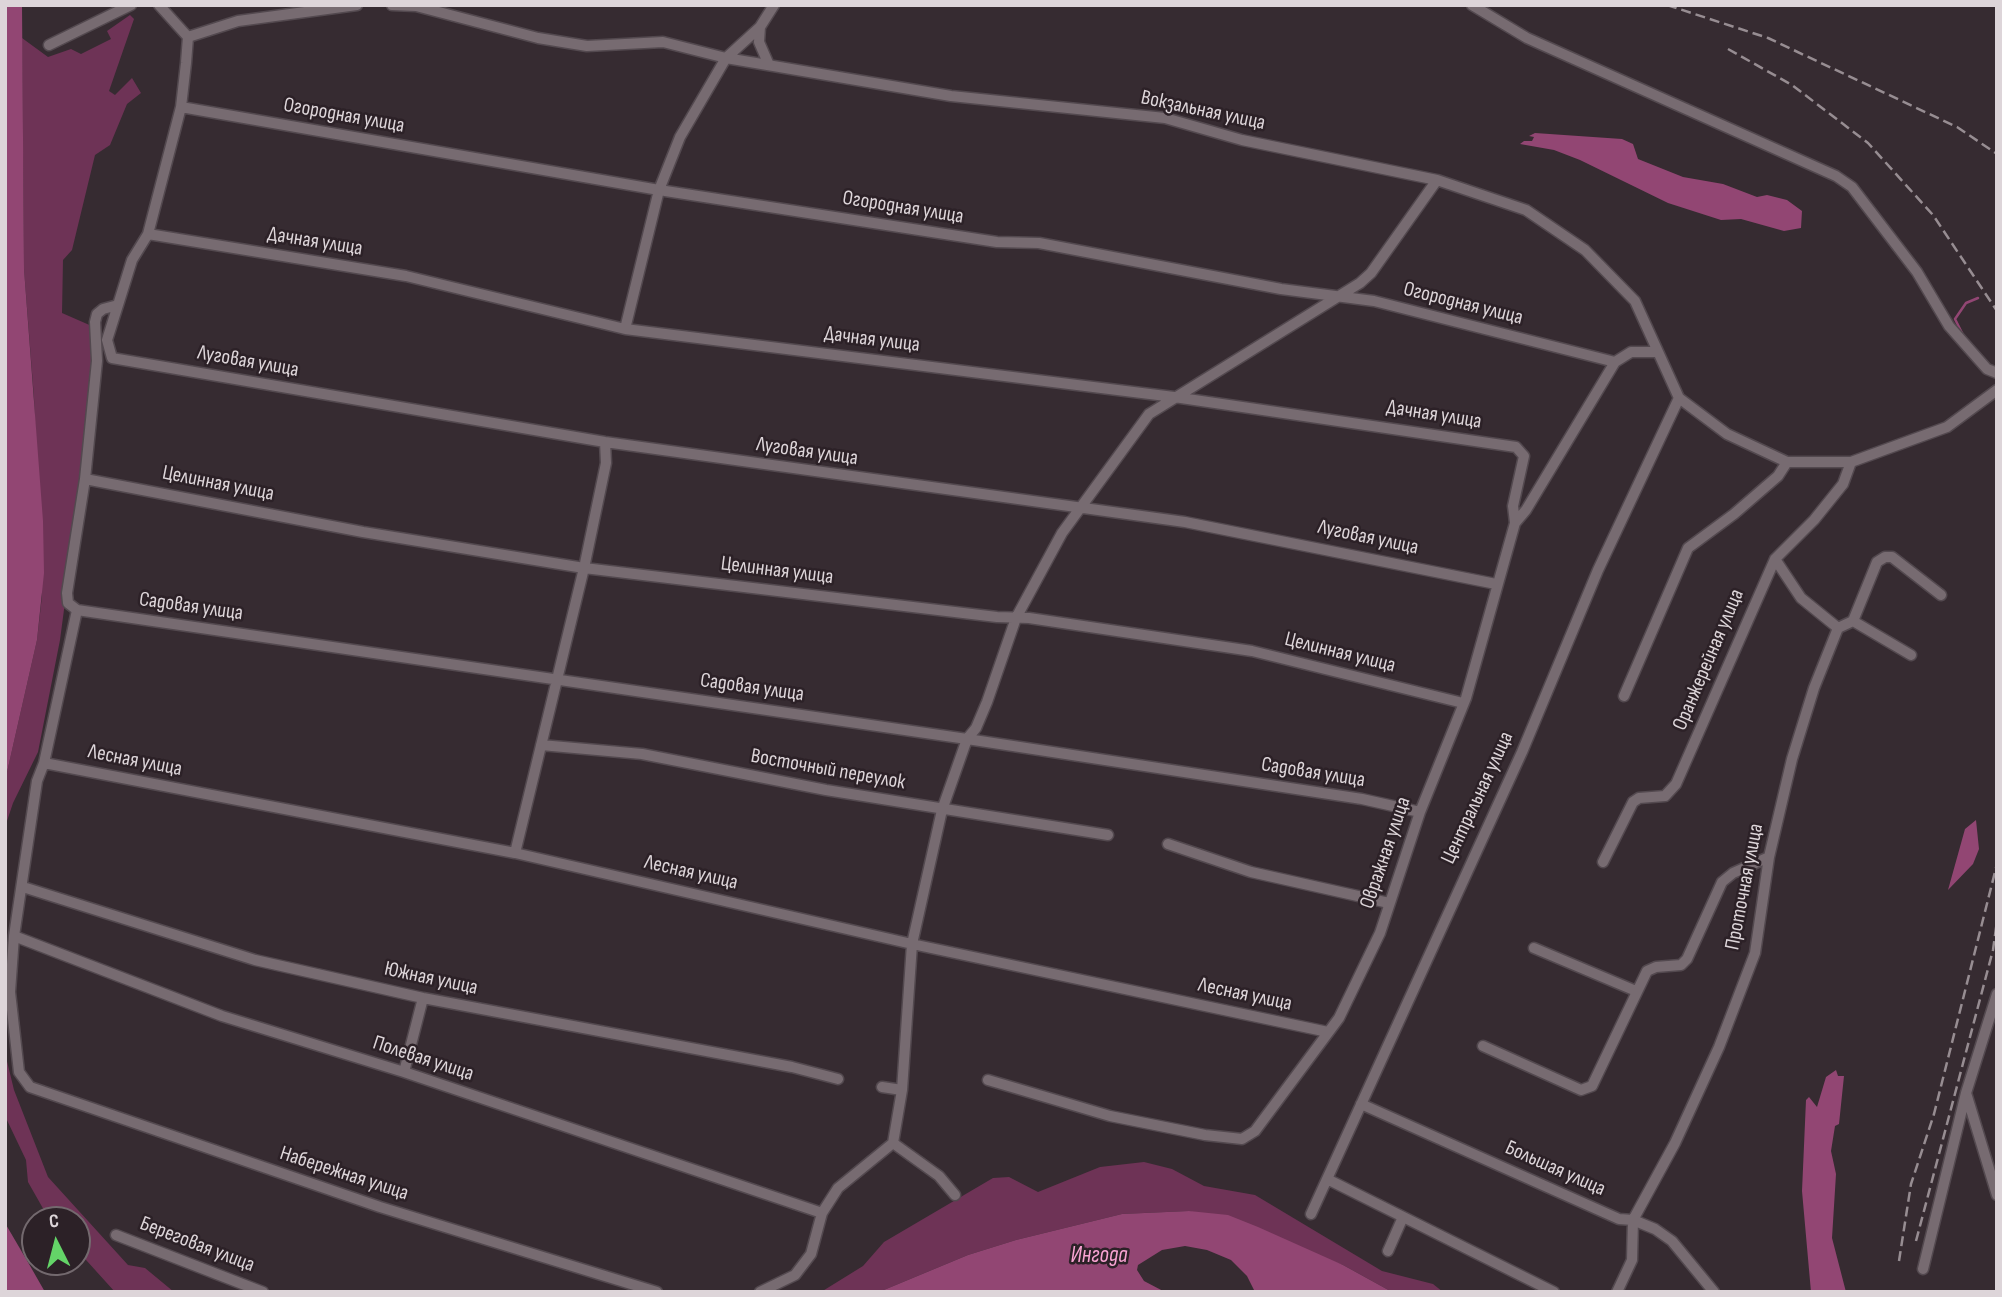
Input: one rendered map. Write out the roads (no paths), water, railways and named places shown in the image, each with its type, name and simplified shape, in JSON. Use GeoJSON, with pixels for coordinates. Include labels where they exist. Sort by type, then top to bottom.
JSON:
{"type":"FeatureCollection","features":[{"type":"Feature","properties":{"kind":"street"},"geometry":{"type":"LineString","coordinates":[[49,45],[131,5]]}},
{"type":"Feature","properties":{"kind":"street"},"geometry":{"type":"LineString","coordinates":[[14,936],[37,780],[44,763],[77,610],[68,603],[67,593],[85,479],[97,361],[95,322],[97,314],[103,309],[118,305],[132,260],[148,234],[181,107],[188,37],[159,5]]}},
{"type":"Feature","properties":{"kind":"street"},"geometry":{"type":"LineString","coordinates":[[188,37],[238,21],[357,5]]}},
{"type":"Feature","properties":{"kind":"street","name":"Вокзальная улица"},"geometry":{"type":"LineString","coordinates":[[392,5],[416,6],[538,38],[575,44],[663,41],[726,58],[951,96],[1165,118],[1242,140],[1437,180],[1526,210],[1585,250],[1634,301],[1679,398],[1727,434],[1787,462],[1851,462]]}},
{"type":"Feature","properties":{"kind":"street"},"geometry":{"type":"LineString","coordinates":[[625,329],[659,190],[680,137],[726,58],[760,27],[774,5]]}},
{"type":"Feature","properties":{"kind":"street"},"geometry":{"type":"LineString","coordinates":[[1472,5],[1527,38],[1836,176],[1852,187],[1917,272],[1949,326],[1987,369],[1997,373]]}},
{"type":"Feature","properties":{"kind":"street"},"geometry":{"type":"LineString","coordinates":[[760,27],[759,42],[769,65]]}},
{"type":"Feature","properties":{"kind":"street","name":"Огородная улица"},"geometry":{"type":"LineString","coordinates":[[181,107],[659,190],[997,242],[1039,243],[1281,289],[1374,301],[1615,362]]}},
{"type":"Feature","properties":{"kind":"street"},"geometry":{"type":"LineString","coordinates":[[760,1292],[795,1275],[811,1254],[822,1213],[838,1188],[893,1143],[902,1090],[912,943],[942,810],[967,739],[976,728],[983,710],[1016,618],[1062,533],[1149,414],[1339,296],[1371,273],[1437,180]]}},
{"type":"Feature","properties":{"kind":"street","name":"Дачная улица"},"geometry":{"type":"LineString","coordinates":[[148,234],[407,276],[625,329],[1174,397],[1516,447],[1524,456],[1513,506],[1515,523]]}},
{"type":"Feature","properties":{"kind":"street","name":"Луговая улица"},"geometry":{"type":"LineString","coordinates":[[118,305],[107,340],[112,358],[605,442],[1080,510],[1185,522],[1496,584]]}},
{"type":"Feature","properties":{"kind":"street"},"geometry":{"type":"LineString","coordinates":[[1615,362],[1631,352],[1658,352]]}},
{"type":"Feature","properties":{"kind":"street","name":"Овражная улица"},"geometry":{"type":"LineString","coordinates":[[988,1080],[1110,1116],[1205,1135],[1242,1139],[1255,1131],[1339,1018],[1380,933],[1420,812],[1463,703],[1515,523],[1526,510],[1615,362]]}},
{"type":"Feature","properties":{"kind":"street"},"geometry":{"type":"LineString","coordinates":[[1851,462],[1947,426],[1997,390]]}},
{"type":"Feature","properties":{"kind":"street","name":"Центральная улица"},"geometry":{"type":"LineString","coordinates":[[1311,1214],[1522,752],[1598,570],[1679,398]]}},
{"type":"Feature","properties":{"kind":"street"},"geometry":{"type":"LineString","coordinates":[[515,853],[584,568],[606,463],[605,442]]}},
{"type":"Feature","properties":{"kind":"street"},"geometry":{"type":"LineString","coordinates":[[1624,696],[1688,548],[1734,514],[1778,476],[1787,462]]}},
{"type":"Feature","properties":{"kind":"street","name":"Оранжерейная улица"},"geometry":{"type":"LineString","coordinates":[[1603,862],[1633,802],[1639,798],[1665,796],[1676,784],[1775,559],[1814,520],[1843,484],[1851,462]]}},
{"type":"Feature","properties":{"kind":"street","name":"Целинная улица"},"geometry":{"type":"LineString","coordinates":[[85,479],[363,531],[584,568],[1016,618],[1252,651],[1463,703]]}},
{"type":"Feature","properties":{"kind":"street"},"geometry":{"type":"LineString","coordinates":[[1775,559],[1801,598],[1838,628],[1853,621],[1877,562],[1885,556],[1892,557],[1941,595]]}},
{"type":"Feature","properties":{"kind":"street","name":"Садовая улица"},"geometry":{"type":"LineString","coordinates":[[77,610],[967,739],[1362,799],[1420,812]]}},
{"type":"Feature","properties":{"kind":"street"},"geometry":{"type":"LineString","coordinates":[[1853,621],[1911,655]]}},
{"type":"Feature","properties":{"kind":"street","name":"Проточная улица"},"geometry":{"type":"LineString","coordinates":[[1617,1292],[1632,1260],[1633,1220],[1675,1143],[1719,1047],[1750,965],[1762,919],[1769,857],[1792,759],[1814,688],[1838,628]]}},
{"type":"Feature","properties":{"kind":"street","name":"Восточный переулок"},"geometry":{"type":"LineString","coordinates":[[541,745],[642,754],[942,810],[1108,835]]}},
{"type":"Feature","properties":{"kind":"street","name":"Лесная улица"},"geometry":{"type":"LineString","coordinates":[[44,763],[515,853],[912,943],[1328,1032]]}},
{"type":"Feature","properties":{"kind":"street"},"geometry":{"type":"LineString","coordinates":[[1168,844],[1251,872],[1389,903]]}},
{"type":"Feature","properties":{"kind":"street"},"geometry":{"type":"LineString","coordinates":[[1483,1046],[1581,1090],[1587,1090],[1597,1078],[1647,971],[1656,967],[1681,965],[1687,959],[1722,882],[1733,873],[1769,857]]}},
{"type":"Feature","properties":{"kind":"street","name":"Южная улица"},"geometry":{"type":"LineString","coordinates":[[23,887],[255,960],[423,998],[792,1066],[838,1079]]}},
{"type":"Feature","properties":{"kind":"street","name":"Полевая улица"},"geometry":{"type":"LineString","coordinates":[[14,936],[222,1016],[404,1072],[822,1213]]}},
{"type":"Feature","properties":{"kind":"street","name":"Набережная улица"},"geometry":{"type":"LineString","coordinates":[[14,936],[10,992],[19,1072],[30,1087],[380,1207],[657,1292]]}},
{"type":"Feature","properties":{"kind":"street"},"geometry":{"type":"LineString","coordinates":[[1534,947],[1636,991]]}},
{"type":"Feature","properties":{"kind":"street"},"geometry":{"type":"LineString","coordinates":[[1923,1269],[1966,1093],[1997,994]]}},
{"type":"Feature","properties":{"kind":"street"},"geometry":{"type":"LineString","coordinates":[[404,1072],[423,998]]}},
{"type":"Feature","properties":{"kind":"street"},"geometry":{"type":"LineString","coordinates":[[882,1087],[902,1090]]}},
{"type":"Feature","properties":{"kind":"street"},"geometry":{"type":"LineString","coordinates":[[1966,1093],[1997,1195]]}},
{"type":"Feature","properties":{"kind":"street","name":"Большая улица"},"geometry":{"type":"LineString","coordinates":[[1361,1104],[1619,1219],[1633,1220],[1655,1228],[1672,1241],[1714,1292]]}},
{"type":"Feature","properties":{"kind":"street"},"geometry":{"type":"LineString","coordinates":[[893,1143],[939,1176],[955,1195]]}},
{"type":"Feature","properties":{"kind":"street"},"geometry":{"type":"LineString","coordinates":[[1327,1180],[1554,1292]]}},
{"type":"Feature","properties":{"kind":"street"},"geometry":{"type":"LineString","coordinates":[[1388,1251],[1403,1217]]}},
{"type":"Feature","properties":{"kind":"street","name":"Береговая улица"},"geometry":{"type":"LineString","coordinates":[[116,1235],[263,1292]]}},
{"type":"Feature","properties":{"kind":"water"},"geometry":{"type":"Polygon","coordinates":[[[5,5],[22,5],[24,269],[43,521],[44,573],[37,640],[5,781],[5,5]]]}},
{"type":"Feature","properties":{"kind":"water"},"geometry":{"type":"Polygon","coordinates":[[[1535,133],[1622,139],[1633,144],[1638,159],[1683,177],[1723,184],[1757,197],[1767,195],[1787,200],[1802,211],[1801,228],[1784,231],[1741,219],[1721,220],[1668,203],[1580,160],[1554,150],[1520,144],[1532,141],[1534,137],[1529,136],[1535,133]]]}},
{"type":"Feature","properties":{"kind":"water"},"geometry":{"type":"Polygon","coordinates":[[[1976,820],[1979,849],[1973,864],[1948,890],[1965,829],[1976,820]]]}},
{"type":"Feature","properties":{"kind":"water"},"geometry":{"type":"Polygon","coordinates":[[[1836,1070],[1838,1076],[1844,1076],[1839,1124],[1835,1126],[1831,1151],[1836,1174],[1832,1238],[1846,1292],[1811,1292],[1802,1191],[1806,1100],[1809,1097],[1817,1107],[1826,1077],[1836,1070]]]}},
{"type":"Feature","properties":{"kind":"water","name":"Ингода"},"geometry":{"type":"Polygon","coordinates":[[[1189,1211],[1228,1215],[1343,1265],[1392,1292],[1255,1292],[1247,1276],[1231,1260],[1207,1250],[1185,1246],[1162,1250],[1138,1265],[1137,1270],[1144,1281],[1165,1292],[879,1292],[968,1255],[1016,1240],[1122,1214],[1189,1211]]]}},
{"type":"Feature","properties":{"kind":"water"},"geometry":{"type":"Polygon","coordinates":[[[5,1223],[21,1250],[21,1276],[36,1276],[45,1292],[5,1292],[5,1223]]]}},
{"type":"Feature","properties":{"kind":"waterway"},"geometry":{"type":"LineString","coordinates":[[1964,337],[1955,319],[1966,303],[1978,298]]}},
{"type":"Feature","properties":{"kind":"railway"},"geometry":{"type":"LineString","coordinates":[[1667,5],[1768,38],[1957,127],[1997,154]]}},
{"type":"Feature","properties":{"kind":"railway"},"geometry":{"type":"LineString","coordinates":[[1728,49],[1792,85],[1868,143],[1933,215],[1997,311]]}},
{"type":"Feature","properties":{"kind":"railway"},"geometry":{"type":"LineString","coordinates":[[1899,1261],[1911,1184],[1934,1114],[1997,864]]}},
{"type":"Feature","properties":{"kind":"railway"},"geometry":{"type":"LineString","coordinates":[[1916,1241],[1993,950],[1997,921]]}}]}
